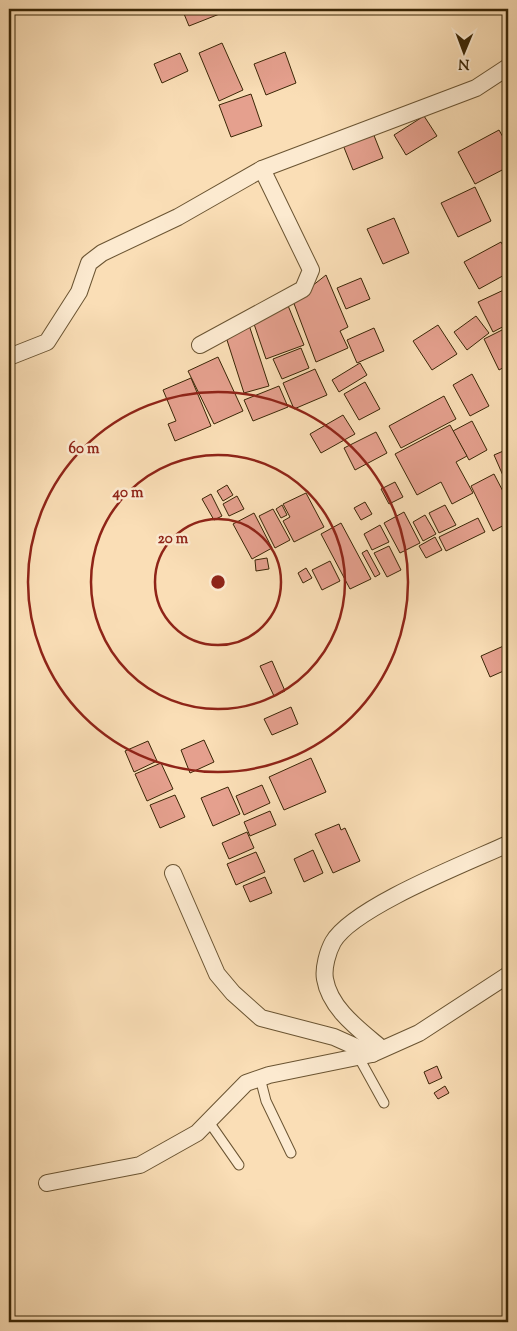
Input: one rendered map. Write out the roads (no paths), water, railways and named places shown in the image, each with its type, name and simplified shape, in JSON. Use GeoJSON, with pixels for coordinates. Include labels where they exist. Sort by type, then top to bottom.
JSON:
{"type":"FeatureCollection","features":[{"type":"Feature","properties":{"kind":"street"},"geometry":{"type":"LineString","coordinates":[[9,357],[47,342],[79,292],[90,263],[102,252],[178,217],[262,169],[476,88],[508,68]]}},
{"type":"Feature","properties":{"kind":"street"},"geometry":{"type":"LineString","coordinates":[[200,345],[303,289],[310,270],[262,169]]}},
{"type":"Feature","properties":{"kind":"street"},"geometry":{"type":"LineString","coordinates":[[370,1053],[350,1021],[331,996],[324,978],[326,960],[333,941],[358,918],[396,896],[508,844]]}},
{"type":"Feature","properties":{"kind":"street"},"geometry":{"type":"LineString","coordinates":[[173,873],[217,974],[233,993],[261,1018],[334,1038],[370,1053]]}},
{"type":"Feature","properties":{"kind":"street"},"geometry":{"type":"LineString","coordinates":[[47,1183],[140,1165],[196,1133],[246,1083],[260,1078],[370,1053],[419,1033],[508,975]]}},
{"type":"Feature","properties":{"kind":"lane"},"geometry":{"type":"LineString","coordinates":[[370,1053],[384,1102]]}},
{"type":"Feature","properties":{"kind":"lane"},"geometry":{"type":"LineString","coordinates":[[260,1078],[266,1101],[291,1153]]}},
{"type":"Feature","properties":{"kind":"lane"},"geometry":{"type":"LineString","coordinates":[[209,1122],[239,1165]]}}]}
